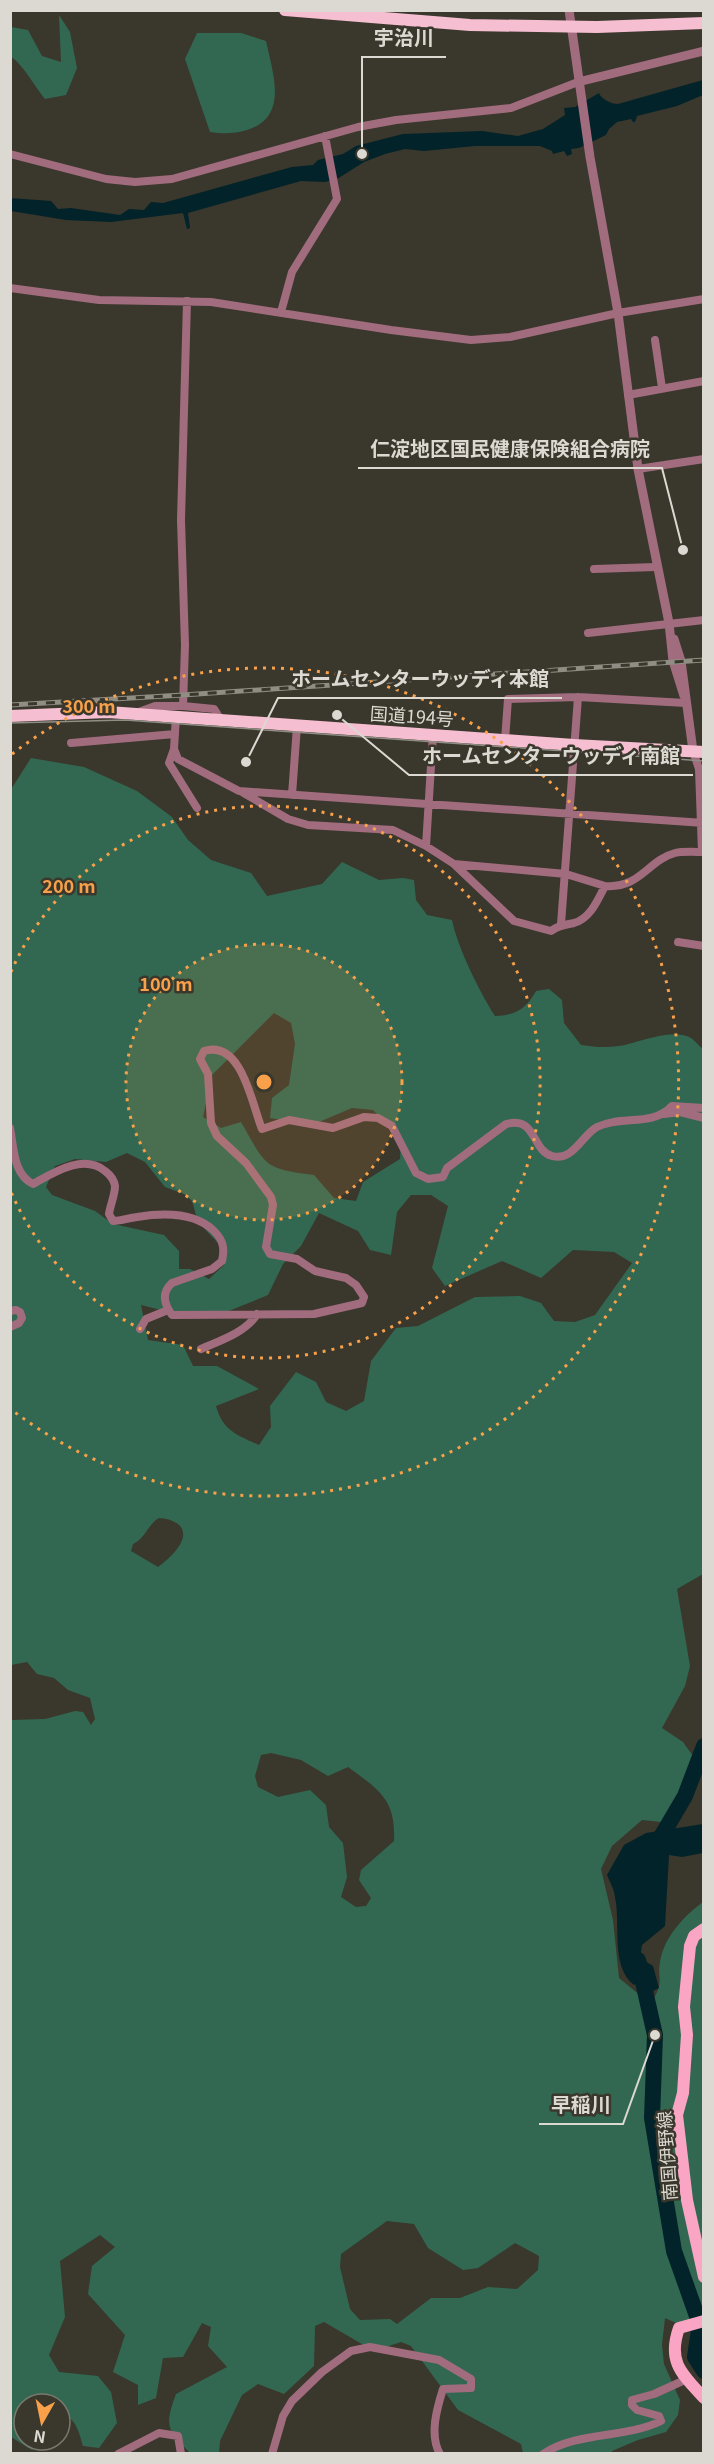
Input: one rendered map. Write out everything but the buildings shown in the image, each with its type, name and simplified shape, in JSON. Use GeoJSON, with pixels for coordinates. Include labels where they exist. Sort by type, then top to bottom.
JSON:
{"type":"FeatureCollection","features":[{"type":"Feature","properties":{"kind":"highway"},"geometry":{"type":"LineString","coordinates":[[285,10],[470,25],[597,27],[704,23]]}},
{"type":"Feature","properties":{"kind":"highway","name":"国道194号"},"geometry":{"type":"LineString","coordinates":[[10,716],[179,711],[221,720],[297,726],[698,751]]}},
{"type":"Feature","properties":{"kind":"main road","name":"南国伊野線"},"geometry":{"type":"LineString","coordinates":[[704,1929],[694,1936],[690,1946],[684,2007],[687,2035],[683,2093],[678,2115],[687,2200],[704,2277]]}},
{"type":"Feature","properties":{"kind":"main road"},"geometry":{"type":"LineString","coordinates":[[698,2323],[679,2328],[674,2361],[704,2398]]}},
{"type":"Feature","properties":{"kind":"street"},"geometry":{"type":"LineString","coordinates":[[454,864],[566,874],[605,886],[617,887],[627,885],[675,853],[703,852],[698,751],[685,700],[681,661],[669,625],[656,567],[638,469],[618,313],[580,96],[569,10]]}},
{"type":"Feature","properties":{"kind":"street"},"geometry":{"type":"LineString","coordinates":[[10,154],[106,179],[135,182],[172,179],[396,120],[511,108],[578,81],[704,51]]}},
{"type":"Feature","properties":{"kind":"street"},"geometry":{"type":"LineString","coordinates":[[281,312],[292,272],[338,199],[325,138]]}},
{"type":"Feature","properties":{"kind":"street"},"geometry":{"type":"LineString","coordinates":[[10,288],[99,300],[222,303],[411,333],[483,340],[510,337],[618,313],[704,299]]}},
{"type":"Feature","properties":{"kind":"street"},"geometry":{"type":"LineString","coordinates":[[187,301],[181,520],[185,645],[179,711],[170,763],[197,808]]}},
{"type":"Feature","properties":{"kind":"street"},"geometry":{"type":"LineString","coordinates":[[655,340],[662,388]]}},
{"type":"Feature","properties":{"kind":"street"},"geometry":{"type":"LineString","coordinates":[[628,395],[704,381]]}},
{"type":"Feature","properties":{"kind":"street"},"geometry":{"type":"LineString","coordinates":[[638,469],[704,459]]}},
{"type":"Feature","properties":{"kind":"street"},"geometry":{"type":"LineString","coordinates":[[594,569],[656,567]]}},
{"type":"Feature","properties":{"kind":"street"},"geometry":{"type":"LineString","coordinates":[[588,633],[704,620]]}},
{"type":"Feature","properties":{"kind":"street"},"geometry":{"type":"LineString","coordinates":[[505,740],[508,699],[578,697],[685,700]]}},
{"type":"Feature","properties":{"kind":"street"},"geometry":{"type":"LineString","coordinates":[[561,924],[578,697]]}},
{"type":"Feature","properties":{"kind":"street"},"geometry":{"type":"LineString","coordinates":[[292,795],[297,726]]}},
{"type":"Feature","properties":{"kind":"street"},"geometry":{"type":"LineString","coordinates":[[71,743],[175,734]]}},
{"type":"Feature","properties":{"kind":"street"},"geometry":{"type":"LineString","coordinates":[[426,846],[433,734]]}},
{"type":"Feature","properties":{"kind":"street"},"geometry":{"type":"LineString","coordinates":[[174,749],[178,759],[288,819],[308,825],[393,830],[426,846],[454,864],[514,921],[551,931],[561,924],[584,919],[605,886]]}},
{"type":"Feature","properties":{"kind":"street"},"geometry":{"type":"LineString","coordinates":[[239,791],[702,823]]}},
{"type":"Feature","properties":{"kind":"street"},"geometry":{"type":"LineString","coordinates":[[678,942],[704,946]]}},
{"type":"Feature","properties":{"kind":"street"},"geometry":{"type":"LineString","coordinates":[[10,1128],[18,1167],[25,1180],[33,1184],[65,1167],[80,1164],[100,1167],[111,1175],[115,1186],[109,1214],[113,1221],[165,1215],[193,1218],[206,1224],[220,1238],[225,1251],[222,1261],[212,1269],[166,1287],[164,1293],[168,1310],[172,1315],[314,1314],[362,1302],[363,1297],[356,1285],[346,1278],[315,1271],[297,1259],[270,1254],[266,1247],[273,1205],[272,1197],[246,1163],[217,1136],[211,1123],[208,1074],[200,1059],[204,1051],[211,1049],[221,1052],[229,1056],[240,1068],[262,1129],[289,1120],[333,1128],[364,1117],[378,1118],[392,1126],[416,1173],[428,1179],[443,1176],[447,1168],[506,1124],[516,1122],[522,1124],[546,1152],[552,1156],[562,1156],[574,1150],[598,1126],[681,1112],[704,1118]]}},
{"type":"Feature","properties":{"kind":"street"},"geometry":{"type":"LineString","coordinates":[[664,1114],[672,1106],[704,1108]]}},
{"type":"Feature","properties":{"kind":"street"},"geometry":{"type":"LineString","coordinates":[[140,1329],[146,1319],[168,1310]]}},
{"type":"Feature","properties":{"kind":"street"},"geometry":{"type":"LineString","coordinates":[[10,1311],[20,1312],[22,1318],[19,1323],[10,1327]]}},
{"type":"Feature","properties":{"kind":"street"},"geometry":{"type":"LineString","coordinates":[[201,1349],[231,1335],[257,1314]]}},
{"type":"Feature","properties":{"kind":"street"},"geometry":{"type":"LineString","coordinates":[[272,2454],[283,2416],[301,2391],[351,2351],[370,2347],[439,2360],[471,2379],[471,2388],[443,2390],[437,2409],[435,2433],[440,2454]]}},
{"type":"Feature","properties":{"kind":"street"},"geometry":{"type":"LineString","coordinates":[[543,2454],[552,2448],[575,2441],[641,2428],[661,2421],[659,2416],[637,2410],[632,2405],[632,2400],[654,2394],[687,2379]]}},
{"type":"Feature","properties":{"kind":"street"},"geometry":{"type":"LineString","coordinates":[[118,2454],[159,2433],[178,2436],[181,2454]]}},
{"type":"Feature","properties":{"kind":"green space"},"geometry":{"type":"Polygon","coordinates":[[[59,15],[70,32],[77,68],[66,95],[45,99],[24,70],[11,57],[11,27],[28,30],[42,56],[61,62],[59,15]]]}},
{"type":"Feature","properties":{"kind":"green space"},"geometry":{"type":"Polygon","coordinates":[[[197,33],[241,33],[266,41],[275,93],[269,115],[260,124],[238,132],[210,132],[185,59],[197,33]]]}},
{"type":"Feature","properties":{"kind":"green space"},"geometry":{"type":"Polygon","coordinates":[[[31,758],[84,767],[137,791],[172,817],[188,840],[211,860],[251,873],[267,896],[322,884],[342,862],[379,880],[403,878],[414,880],[416,900],[427,915],[452,920],[470,969],[495,1016],[520,1010],[536,991],[549,989],[562,1000],[564,1023],[581,1045],[614,1047],[673,1034],[693,1039],[703,1049],[703,1574],[677,1589],[690,1666],[685,1686],[662,1728],[683,1742],[693,1756],[686,1775],[686,1801],[661,1822],[642,1820],[612,1846],[601,1869],[613,1920],[619,1978],[641,1996],[654,1998],[660,1983],[659,1967],[662,1953],[670,1936],[682,1921],[703,1902],[703,2335],[665,2318],[662,2345],[664,2364],[680,2400],[678,2415],[666,2432],[638,2440],[611,2453],[523,2453],[521,2444],[458,2410],[411,2346],[401,2342],[374,2351],[324,2322],[315,2326],[314,2366],[284,2394],[258,2384],[242,2395],[220,2441],[219,2453],[190,2453],[172,2432],[170,2414],[176,2394],[227,2367],[208,2346],[211,2327],[202,2323],[183,2357],[163,2358],[156,2398],[138,2405],[138,2385],[113,2372],[125,2335],[88,2294],[92,2266],[115,2247],[100,2235],[60,2261],[65,2317],[49,2355],[59,2372],[98,2376],[111,2392],[117,2423],[99,2448],[83,2446],[72,2421],[72,2392],[12,2392],[11,2437],[11,1720],[45,1719],[75,1711],[83,1712],[91,1725],[95,1719],[90,1698],[68,1690],[54,1678],[37,1674],[27,1662],[11,1665],[10,791],[31,758]],[[274,1013],[212,1075],[203,1117],[221,1128],[241,1122],[267,1162],[284,1170],[314,1175],[334,1198],[356,1201],[363,1182],[400,1159],[401,1140],[373,1110],[352,1108],[312,1125],[270,1118],[272,1098],[289,1085],[295,1044],[291,1023],[274,1013]],[[127,1153],[106,1162],[75,1159],[55,1166],[46,1187],[52,1195],[95,1211],[113,1224],[164,1235],[179,1251],[179,1269],[190,1269],[209,1279],[224,1265],[224,1254],[219,1244],[198,1222],[192,1201],[184,1194],[165,1187],[145,1162],[127,1153]],[[411,1195],[397,1212],[391,1255],[370,1250],[358,1231],[319,1213],[301,1246],[283,1264],[268,1295],[214,1317],[185,1316],[141,1305],[148,1340],[183,1345],[193,1366],[217,1366],[259,1389],[216,1406],[227,1427],[259,1445],[271,1427],[270,1406],[296,1372],[316,1382],[326,1402],[346,1411],[364,1401],[371,1361],[396,1328],[418,1326],[475,1297],[520,1296],[541,1303],[554,1321],[575,1322],[595,1315],[632,1263],[614,1252],[573,1250],[541,1278],[502,1261],[445,1286],[432,1268],[448,1206],[431,1195],[411,1195]],[[159,1518],[141,1539],[133,1544],[131,1551],[158,1567],[178,1547],[183,1535],[178,1524],[159,1518]],[[271,1753],[261,1755],[255,1776],[258,1787],[278,1797],[310,1790],[326,1805],[329,1827],[343,1843],[347,1877],[341,1897],[356,1907],[366,1906],[371,1898],[359,1880],[361,1870],[394,1841],[392,1815],[383,1797],[369,1782],[348,1767],[328,1776],[301,1760],[271,1753]],[[387,2221],[341,2254],[340,2267],[350,2309],[360,2320],[390,2319],[397,2324],[431,2298],[460,2298],[488,2287],[517,2289],[538,2270],[539,2256],[515,2243],[478,2268],[463,2270],[428,2248],[414,2224],[387,2221]]]}},
{"type":"Feature","properties":{"kind":"green space"},"geometry":{"type":"Polygon","coordinates":[[[703,2335],[703,2379],[698,2369],[703,2335]]]}},
{"type":"Feature","properties":{"kind":"water"},"geometry":{"type":"Polygon","coordinates":[[[703,80],[703,95],[677,106],[637,116],[635,122],[631,119],[617,122],[606,135],[579,148],[571,149],[572,154],[567,156],[564,151],[553,154],[552,151],[540,146],[475,146],[424,151],[405,149],[364,162],[337,179],[325,182],[301,181],[188,213],[190,228],[187,229],[183,213],[111,222],[66,220],[11,211],[10,198],[51,201],[58,209],[71,208],[120,215],[129,209],[144,210],[151,202],[163,203],[292,167],[313,165],[318,160],[343,154],[356,146],[403,134],[482,131],[518,136],[543,129],[565,115],[564,108],[575,107],[599,93],[607,101],[618,104],[703,80]]]}},
{"type":"Feature","properties":{"kind":"water"},"geometry":{"type":"Polygon","coordinates":[[[703,1824],[703,1853],[682,1857],[669,1855],[665,1926],[642,1945],[640,1958],[653,1966],[659,1988],[649,1993],[642,1980],[634,1985],[622,1967],[619,1956],[617,1908],[613,1888],[607,1875],[624,1845],[646,1833],[703,1824]]]}},
{"type":"Feature","properties":{"kind":"waterway"},"geometry":{"type":"LineString","coordinates":[[655,1847],[685,1796],[704,1746]]}},
{"type":"Feature","properties":{"kind":"waterway"},"geometry":{"type":"LineString","coordinates":[[638,1960],[655,2035],[652,2118],[674,2251],[697,2316],[699,2330],[695,2357],[704,2371]]}},
{"type":"Feature","properties":{"kind":"tram line"},"geometry":{"type":"LineString","coordinates":[[10,723],[125,720],[704,761]]}},
{"type":"Feature","properties":{"kind":"railway"},"geometry":{"type":"LineString","coordinates":[[10,705],[704,660]]}},
{"type":"Feature","properties":{"kind":"place","name":"宇治川"},"geometry":{"type":"Point","coordinates":[362,154]}},
{"type":"Feature","properties":{"kind":"place","name":"仁淀地区国民健康保険組合病院"},"geometry":{"type":"Point","coordinates":[683,550]}},
{"type":"Feature","properties":{"kind":"place","name":"ホームセンターウッディ南館"},"geometry":{"type":"Point","coordinates":[337,715]}},
{"type":"Feature","properties":{"kind":"place","name":"ホームセンターウッディ本館"},"geometry":{"type":"Point","coordinates":[246,762]}},
{"type":"Feature","properties":{"kind":"place","name":"早稲川"},"geometry":{"type":"Point","coordinates":[655,2035]}}]}
